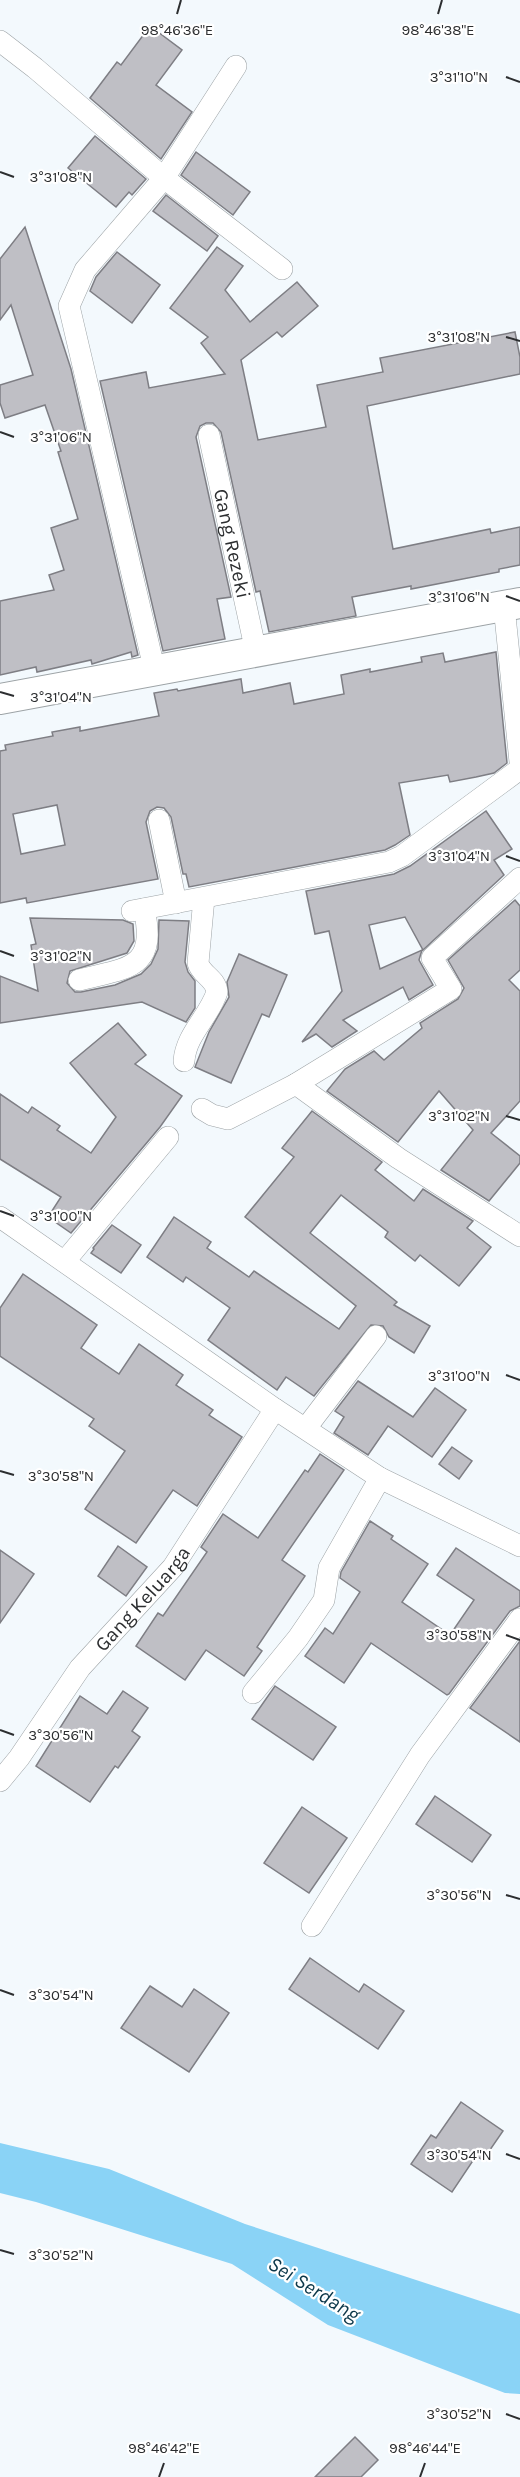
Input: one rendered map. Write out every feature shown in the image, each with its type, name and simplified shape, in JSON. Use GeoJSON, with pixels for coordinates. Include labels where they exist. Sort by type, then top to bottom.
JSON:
{"type":"FeatureCollection","features":[{"type":"Feature","properties":{"kind":"main road"},"geometry":{"type":"LineString","coordinates":[[0,699],[512,605]]}},
{"type":"Feature","properties":{"kind":"street"},"geometry":{"type":"LineString","coordinates":[[0,40],[164,178],[282,269]]}},
{"type":"Feature","properties":{"kind":"street"},"geometry":{"type":"LineString","coordinates":[[155,672],[69,306],[85,270],[164,178],[236,66]]}},
{"type":"Feature","properties":{"kind":"street","name":"Gang Rezeki"},"geometry":{"type":"LineString","coordinates":[[210,435],[256,652]]}},
{"type":"Feature","properties":{"kind":"street"},"geometry":{"type":"LineString","coordinates":[[512,605],[520,762]]}},
{"type":"Feature","properties":{"kind":"street"},"geometry":{"type":"LineString","coordinates":[[79,980],[130,967],[141,959],[148,932],[138,910],[389,862],[402,856],[520,769]]}},
{"type":"Feature","properties":{"kind":"street"},"geometry":{"type":"LineString","coordinates":[[159,820],[176,903]]}},
{"type":"Feature","properties":{"kind":"street"},"geometry":{"type":"LineString","coordinates":[[202,1109],[212,1115],[228,1119],[296,1084],[451,989],[432,958],[520,878]]}},
{"type":"Feature","properties":{"kind":"street"},"geometry":{"type":"LineString","coordinates":[[184,1061],[188,1041],[211,1008],[217,992],[214,982],[202,971],[198,963],[204,898]]}},
{"type":"Feature","properties":{"kind":"street"},"geometry":{"type":"LineString","coordinates":[[296,1084],[398,1158],[520,1236]]}},
{"type":"Feature","properties":{"kind":"street"},"geometry":{"type":"LineString","coordinates":[[65,1261],[168,1137]]}},
{"type":"Feature","properties":{"kind":"street"},"geometry":{"type":"LineString","coordinates":[[0,1217],[275,1409],[380,1478],[520,1546]]}},
{"type":"Feature","properties":{"kind":"street"},"geometry":{"type":"LineString","coordinates":[[306,1428],[376,1336]]}},
{"type":"Feature","properties":{"kind":"street","name":"Gang Keluarga"},"geometry":{"type":"LineString","coordinates":[[0,1780],[19,1758],[80,1668],[173,1567],[275,1409]]}},
{"type":"Feature","properties":{"kind":"street"},"geometry":{"type":"LineString","coordinates":[[253,1693],[298,1638],[324,1600],[329,1568],[380,1478]]}},
{"type":"Feature","properties":{"kind":"street"},"geometry":{"type":"LineString","coordinates":[[312,1926],[420,1755],[520,1619]]}},
{"type":"Feature","properties":{"kind":"water","name":"Sei Serdang"},"geometry":{"type":"Polygon","coordinates":[[[0,2143],[109,2169],[245,2224],[520,2314],[520,2394],[505,2393],[328,2325],[232,2264],[36,2202],[0,2193],[0,2143]]]}},
{"type":"Feature","properties":{"kind":"building"},"geometry":{"type":"Polygon","coordinates":[[[150,26],[182,50],[156,85],[192,112],[161,159],[90,98],[117,62],[121,65],[150,26]]]}},
{"type":"Feature","properties":{"kind":"building"},"geometry":{"type":"Polygon","coordinates":[[[95,136],[146,179],[132,195],[129,192],[116,207],[68,168],[95,136]]]}},
{"type":"Feature","properties":{"kind":"building"},"geometry":{"type":"Polygon","coordinates":[[[196,152],[250,192],[233,215],[181,175],[196,152]]]}},
{"type":"Feature","properties":{"kind":"building"},"geometry":{"type":"Polygon","coordinates":[[[166,195],[218,236],[207,251],[153,211],[166,195]]]}},
{"type":"Feature","properties":{"kind":"building"},"geometry":{"type":"Polygon","coordinates":[[[25,227],[71,369],[138,655],[132,657],[131,652],[92,664],[91,660],[37,672],[36,667],[0,675],[0,601],[54,590],[49,575],[64,570],[51,528],[78,519],[58,452],[61,451],[45,405],[5,418],[0,403],[0,385],[33,375],[11,305],[0,320],[0,259],[25,227]]]}},
{"type":"Feature","properties":{"kind":"building"},"geometry":{"type":"Polygon","coordinates":[[[217,247],[243,266],[225,290],[250,322],[297,282],[318,306],[282,337],[277,332],[241,360],[258,440],[326,427],[317,385],[383,372],[380,358],[515,332],[520,357],[520,374],[367,406],[393,549],[490,529],[491,533],[520,527],[520,565],[499,569],[499,572],[411,589],[411,586],[352,597],[356,616],[269,632],[260,591],[256,592],[221,432],[213,423],[206,423],[200,426],[196,437],[231,597],[217,599],[225,639],[163,651],[100,381],[146,372],[149,388],[225,374],[201,343],[208,337],[170,308],[217,247]]]}},
{"type":"Feature","properties":{"kind":"building"},"geometry":{"type":"Polygon","coordinates":[[[117,252],[160,285],[132,323],[90,291],[96,277],[117,252]]]}},
{"type":"Feature","properties":{"kind":"building"},"geometry":{"type":"Polygon","coordinates":[[[496,652],[507,763],[494,773],[450,782],[448,775],[399,783],[410,835],[395,845],[385,850],[189,887],[186,874],[183,874],[171,817],[164,808],[157,807],[150,811],[146,822],[158,879],[27,903],[26,898],[0,903],[0,751],[6,750],[5,745],[53,736],[52,732],[80,727],[80,731],[159,716],[154,693],[177,689],[178,691],[241,679],[243,693],[290,683],[294,704],[344,694],[341,675],[422,662],[421,657],[443,653],[445,662],[496,652]],[[57,805],[13,814],[21,854],[65,845],[57,805]]]}},
{"type":"Feature","properties":{"kind":"building"},"geometry":{"type":"Polygon","coordinates":[[[486,811],[512,849],[494,860],[504,875],[423,950],[405,917],[369,925],[380,969],[422,950],[419,960],[433,985],[409,1000],[403,987],[343,1020],[357,1031],[332,1047],[316,1034],[302,1042],[342,991],[329,931],[315,934],[306,891],[394,874],[410,866],[486,811]]]}},
{"type":"Feature","properties":{"kind":"building"},"geometry":{"type":"Polygon","coordinates":[[[515,900],[520,906],[520,970],[509,980],[520,991],[520,1101],[491,1133],[520,1156],[520,1163],[489,1201],[441,1170],[473,1130],[439,1091],[398,1142],[327,1091],[345,1069],[374,1051],[384,1060],[422,1028],[420,1023],[458,999],[464,988],[448,960],[515,900]]]}},
{"type":"Feature","properties":{"kind":"building"},"geometry":{"type":"Polygon","coordinates":[[[30,918],[123,920],[133,924],[134,941],[127,953],[70,971],[67,983],[75,992],[115,985],[141,974],[151,964],[158,949],[159,920],[189,921],[185,962],[188,972],[195,981],[195,1008],[186,1022],[142,1002],[0,1023],[0,976],[38,991],[31,945],[36,944],[30,918]]]}},
{"type":"Feature","properties":{"kind":"building"},"geometry":{"type":"Polygon","coordinates":[[[239,954],[287,975],[269,1017],[262,1014],[231,1083],[195,1067],[209,1032],[229,997],[227,982],[239,954]]]}},
{"type":"Feature","properties":{"kind":"building"},"geometry":{"type":"Polygon","coordinates":[[[118,1023],[146,1055],[135,1064],[182,1096],[160,1127],[71,1233],[48,1217],[61,1197],[0,1159],[0,1094],[28,1113],[32,1107],[60,1126],[57,1130],[91,1153],[116,1117],[70,1063],[118,1023]]]}},
{"type":"Feature","properties":{"kind":"building"},"geometry":{"type":"Polygon","coordinates":[[[312,1111],[382,1162],[375,1170],[414,1201],[423,1189],[473,1221],[467,1228],[491,1247],[459,1286],[420,1255],[415,1261],[385,1237],[388,1232],[341,1195],[310,1233],[397,1302],[394,1305],[430,1326],[414,1353],[389,1337],[383,1326],[371,1325],[314,1396],[286,1377],[277,1390],[208,1340],[230,1308],[186,1277],[183,1282],[147,1257],[174,1217],[211,1242],[207,1248],[249,1277],[254,1271],[339,1329],[356,1306],[245,1217],[294,1157],[282,1148],[312,1111]]]}},
{"type":"Feature","properties":{"kind":"building"},"geometry":{"type":"Polygon","coordinates":[[[112,1225],[141,1245],[121,1273],[91,1253],[112,1225]]]}},
{"type":"Feature","properties":{"kind":"building"},"geometry":{"type":"Polygon","coordinates":[[[23,1274],[97,1325],[81,1348],[119,1374],[139,1344],[183,1375],[176,1385],[213,1410],[209,1415],[242,1437],[197,1506],[173,1490],[136,1543],[85,1509],[125,1451],[89,1426],[94,1419],[0,1356],[0,1308],[23,1274]]]}},
{"type":"Feature","properties":{"kind":"building"},"geometry":{"type":"Polygon","coordinates":[[[358,1381],[413,1417],[435,1388],[466,1410],[432,1457],[388,1426],[368,1455],[334,1433],[344,1417],[335,1411],[358,1381]]]}},
{"type":"Feature","properties":{"kind":"building"},"geometry":{"type":"Polygon","coordinates":[[[452,1447],[472,1461],[459,1479],[439,1464],[452,1447]]]}},
{"type":"Feature","properties":{"kind":"building"},"geometry":{"type":"Polygon","coordinates":[[[320,1454],[344,1470],[282,1560],[305,1576],[257,1647],[262,1651],[244,1676],[206,1650],[185,1680],[136,1646],[158,1613],[163,1616],[207,1552],[201,1547],[223,1514],[258,1538],[305,1470],[308,1472],[320,1454]]]}},
{"type":"Feature","properties":{"kind":"building"},"geometry":{"type":"Polygon","coordinates":[[[370,1521],[393,1536],[391,1539],[428,1564],[402,1602],[450,1635],[474,1600],[437,1575],[456,1548],[520,1591],[520,1606],[510,1611],[447,1695],[371,1643],[344,1683],[305,1656],[325,1628],[333,1634],[360,1592],[340,1578],[341,1572],[370,1521]]]}},
{"type":"Feature","properties":{"kind":"building"},"geometry":{"type":"Polygon","coordinates":[[[118,1546],[147,1567],[126,1596],[98,1576],[118,1546]]]}},
{"type":"Feature","properties":{"kind":"building"},"geometry":{"type":"Polygon","coordinates":[[[0,1550],[34,1574],[0,1623],[0,1550]]]}},
{"type":"Feature","properties":{"kind":"building"},"geometry":{"type":"Polygon","coordinates":[[[520,1641],[520,1742],[470,1708],[520,1641]]]}},
{"type":"Feature","properties":{"kind":"building"},"geometry":{"type":"Polygon","coordinates":[[[275,1686],[336,1727],[313,1760],[252,1719],[275,1686]]]}},
{"type":"Feature","properties":{"kind":"building"},"geometry":{"type":"Polygon","coordinates":[[[123,1691],[148,1708],[132,1731],[140,1737],[118,1768],[115,1766],[90,1802],[36,1766],[80,1696],[107,1714],[123,1691]]]}},
{"type":"Feature","properties":{"kind":"building"},"geometry":{"type":"Polygon","coordinates":[[[435,1796],[491,1835],[472,1862],[416,1824],[435,1796]]]}},
{"type":"Feature","properties":{"kind":"building"},"geometry":{"type":"Polygon","coordinates":[[[302,1807],[347,1838],[309,1893],[264,1863],[302,1807]]]}},
{"type":"Feature","properties":{"kind":"building"},"geometry":{"type":"Polygon","coordinates":[[[310,1958],[359,1992],[364,1984],[404,2011],[378,2049],[289,1989],[310,1958]]]}},
{"type":"Feature","properties":{"kind":"building"},"geometry":{"type":"Polygon","coordinates":[[[150,1986],[182,2007],[194,1989],[229,2013],[189,2072],[121,2028],[150,1986]]]}},
{"type":"Feature","properties":{"kind":"building"},"geometry":{"type":"Polygon","coordinates":[[[461,2102],[503,2131],[483,2160],[476,2156],[452,2192],[411,2164],[431,2135],[436,2138],[461,2102]]]}},
{"type":"Feature","properties":{"kind":"building"},"geometry":{"type":"Polygon","coordinates":[[[355,2437],[378,2460],[361,2477],[315,2477],[355,2437]]]}}]}
